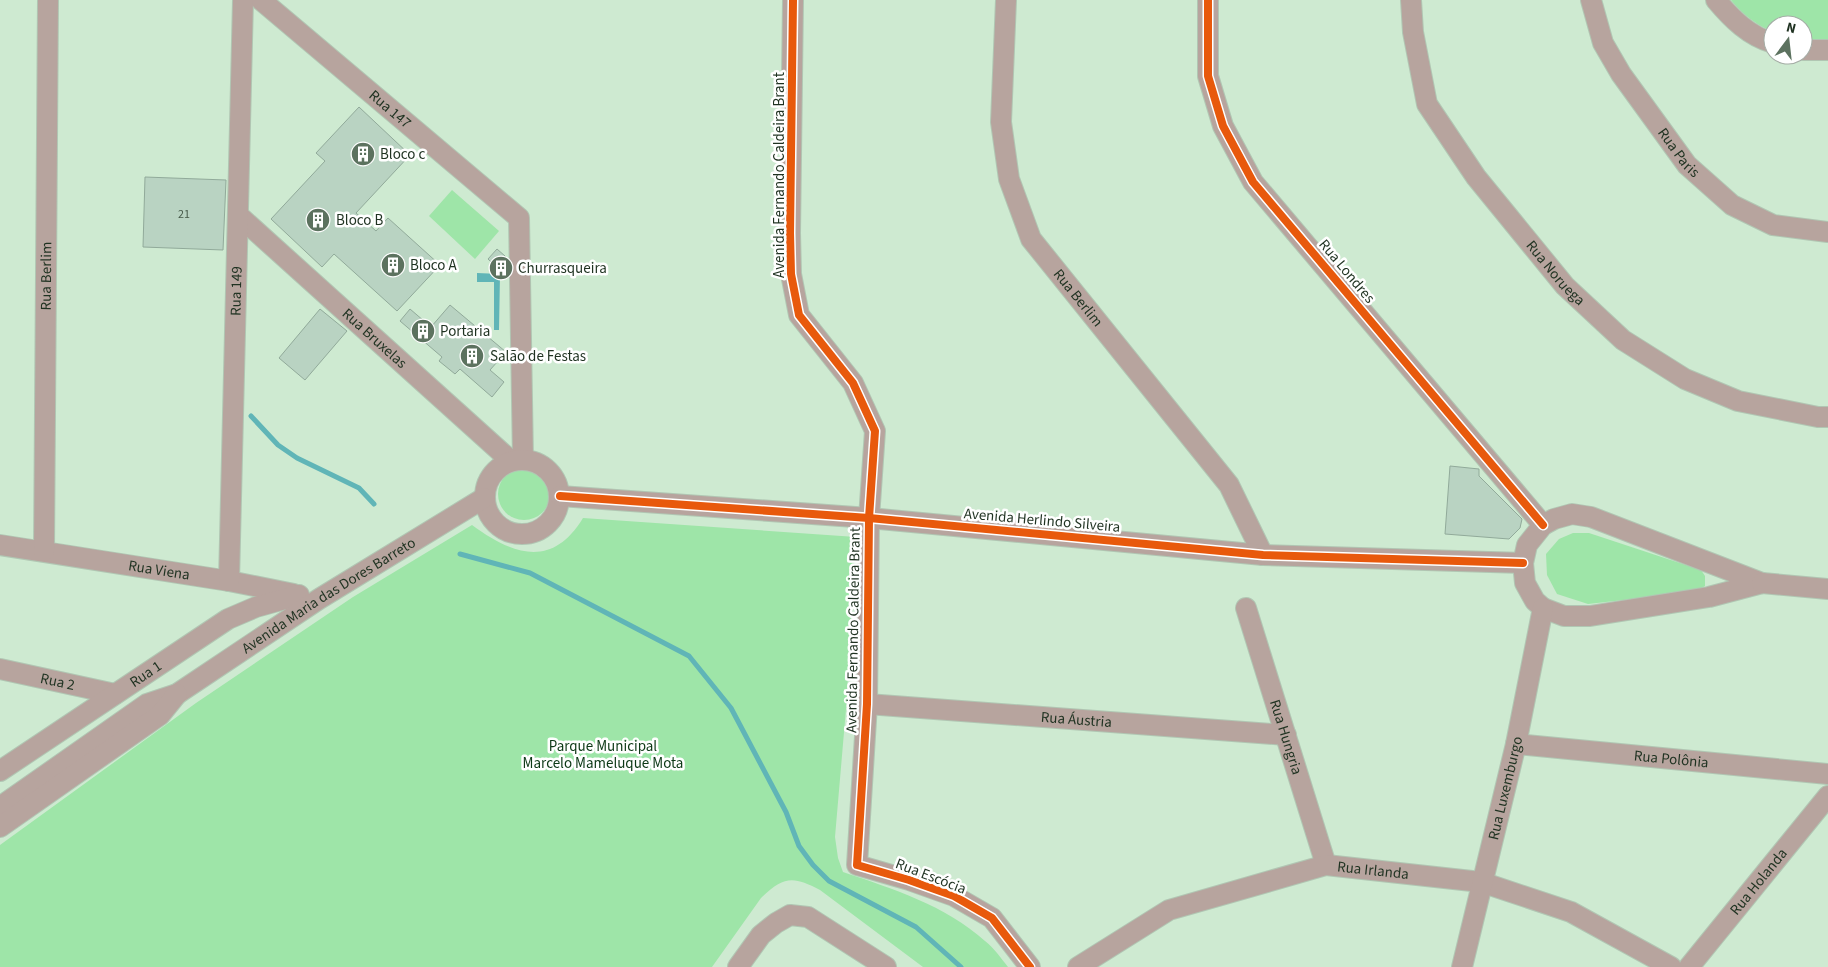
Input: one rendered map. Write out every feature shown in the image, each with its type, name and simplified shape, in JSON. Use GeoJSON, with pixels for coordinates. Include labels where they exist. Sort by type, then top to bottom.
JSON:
{"type":"FeatureCollection","features":[{"type":"Feature","properties":{"kind":"street","name":"Rua Berlim"},"geometry":{"type":"LineString","coordinates":[[44,551],[48,0]]}},
{"type":"Feature","properties":{"kind":"street","name":"Rua 149"},"geometry":{"type":"LineString","coordinates":[[229,581],[243,0]]}},
{"type":"Feature","properties":{"kind":"street","name":"Rua 147"},"geometry":{"type":"LineString","coordinates":[[261,0],[519,218],[517,460]]}},
{"type":"Feature","properties":{"kind":"street","name":"Avenida Fernando Caldeira Brant"},"geometry":{"type":"LineString","coordinates":[[793,0],[791,274],[799,315],[853,383],[875,431],[869,518],[867,704],[857,865]]}},
{"type":"Feature","properties":{"kind":"street","name":"Rua Berlim"},"geometry":{"type":"LineString","coordinates":[[1006,0],[1001,122],[1009,179],[1031,239],[1228,485],[1263,555]]}},
{"type":"Feature","properties":{"kind":"street","name":"Rua Londres"},"geometry":{"type":"LineString","coordinates":[[1208,0],[1208,76],[1222,126],[1253,182],[1543,525]]}},
{"type":"Feature","properties":{"kind":"street","name":"Rua Noruega"},"geometry":{"type":"LineString","coordinates":[[1411,0],[1412,32],[1427,104],[1476,177],[1565,286],[1623,340],[1684,379],[1738,401],[1818,417],[1828,417]]}},
{"type":"Feature","properties":{"kind":"street","name":"Rua Paris"},"geometry":{"type":"LineString","coordinates":[[1591,0],[1603,43],[1621,74],[1687,165],[1732,205],[1773,226],[1828,232]]}},
{"type":"Feature","properties":{"kind":"street"},"geometry":{"type":"LineString","coordinates":[[1716,0],[1732,19],[1763,40]]}},
{"type":"Feature","properties":{"kind":"street"},"geometry":{"type":"LineString","coordinates":[[1813,50],[1828,50]]}},
{"type":"Feature","properties":{"kind":"street","name":"Rua Bruxelas"},"geometry":{"type":"LineString","coordinates":[[238,215],[517,460]]}},
{"type":"Feature","properties":{"kind":"street"},"geometry":{"type":"LineString","coordinates":[[517,460],[534,462],[544,467],[558,485],[560,496],[558,508],[553,519],[535,533],[523,535],[511,533],[501,528],[489,515],[484,498],[491,476],[500,466],[517,460]]}},
{"type":"Feature","properties":{"kind":"street","name":"Avenida Herlindo Silveira"},"geometry":{"type":"LineString","coordinates":[[560,496],[869,518],[1263,555],[1523,563]]}},
{"type":"Feature","properties":{"kind":"street","name":"Avenida Maria das Dores Barreto"},"geometry":{"type":"LineString","coordinates":[[0,827],[160,715],[177,694],[309,597],[484,498]]}},
{"type":"Feature","properties":{"kind":"street"},"geometry":{"type":"LineString","coordinates":[[1762,583],[1709,597],[1577,617],[1564,616],[1543,608],[1535,601],[1525,583],[1523,563],[1527,545],[1543,525],[1554,519],[1572,514],[1591,517],[1762,583],[1828,589]]}},
{"type":"Feature","properties":{"kind":"street","name":"Rua Viena"},"geometry":{"type":"LineString","coordinates":[[0,545],[229,581],[309,597]]}},
{"type":"Feature","properties":{"kind":"street"},"geometry":{"type":"LineString","coordinates":[[1709,597],[1716,582],[1713,564]]}},
{"type":"Feature","properties":{"kind":"street","name":"Rua 1"},"geometry":{"type":"LineString","coordinates":[[0,771],[228,619],[256,607],[309,597]]}},
{"type":"Feature","properties":{"kind":"street","name":"Rua Hungria"},"geometry":{"type":"LineString","coordinates":[[1246,608],[1326,865]]}},
{"type":"Feature","properties":{"kind":"street","name":"Rua Luxemburgo"},"geometry":{"type":"LineString","coordinates":[[1462,967],[1481,882],[1516,744],[1543,608]]}},
{"type":"Feature","properties":{"kind":"street","name":"Rua 2"},"geometry":{"type":"LineString","coordinates":[[0,669],[115,694]]}},
{"type":"Feature","properties":{"kind":"street","name":"Avenida Maria das Dores Barreto"},"geometry":{"type":"LineString","coordinates":[[0,807],[147,704],[177,694]]}},
{"type":"Feature","properties":{"kind":"street","name":"Rua Áustria"},"geometry":{"type":"LineString","coordinates":[[867,704],[1286,735]]}},
{"type":"Feature","properties":{"kind":"street","name":"Rua Polônia"},"geometry":{"type":"LineString","coordinates":[[1516,744],[1828,774]]}},
{"type":"Feature","properties":{"kind":"street","name":"Rua Holanda"},"geometry":{"type":"LineString","coordinates":[[1689,967],[1828,796]]}},
{"type":"Feature","properties":{"kind":"street","name":"Rua Escócia"},"geometry":{"type":"LineString","coordinates":[[857,865],[909,880],[954,896],[992,918],[1030,967]]}},
{"type":"Feature","properties":{"kind":"street","name":"Rua Irlanda"},"geometry":{"type":"LineString","coordinates":[[1078,967],[1169,910],[1326,865],[1481,882],[1571,912],[1671,967]]}},
{"type":"Feature","properties":{"kind":"street"},"geometry":{"type":"LineString","coordinates":[[738,967],[761,935],[790,915],[808,917],[886,967]]}},
{"type":"Feature","properties":{"kind":"green space"},"geometry":{"type":"Polygon","coordinates":[[[1731,0],[1828,0],[1828,39],[1813,40],[1813,15],[1763,15],[1763,27],[1739,9],[1731,0]]]}},
{"type":"Feature","properties":{"kind":"green space"},"geometry":{"type":"Polygon","coordinates":[[[452,190],[499,231],[475,259],[429,216],[452,190]]]}},
{"type":"Feature","properties":{"kind":"green space"},"geometry":{"type":"Polygon","coordinates":[[[519,468],[529,468],[539,472],[546,479],[550,494],[546,509],[539,516],[529,520],[519,520],[509,516],[502,509],[498,499],[498,489],[502,479],[509,472],[519,468]]]}},
{"type":"Feature","properties":{"kind":"green space","name":"Parque Municipal Marcelo Mameluque Mota"},"geometry":{"type":"Polygon","coordinates":[[[583,518],[856,537],[846,709],[835,837],[838,858],[843,872],[918,899],[953,917],[988,944],[1008,967],[923,967],[820,890],[803,882],[789,880],[776,886],[761,898],[712,967],[0,967],[0,845],[196,703],[353,597],[472,525],[502,544],[531,552],[545,551],[558,545],[571,534],[583,518]]]}},
{"type":"Feature","properties":{"kind":"green space"},"geometry":{"type":"Polygon","coordinates":[[[1573,533],[1589,533],[1701,570],[1705,576],[1705,586],[1695,592],[1588,604],[1557,594],[1547,575],[1546,554],[1559,539],[1573,533]]]}},
{"type":"Feature","properties":{"kind":"water"},"geometry":{"type":"Polygon","coordinates":[[[477,273],[500,274],[499,330],[494,330],[494,282],[477,282],[477,273]]]}},
{"type":"Feature","properties":{"kind":"building"},"geometry":{"type":"Polygon","coordinates":[[[359,107],[410,155],[356,213],[376,231],[388,218],[440,265],[397,311],[334,254],[322,267],[271,219],[325,161],[316,153],[359,107]]]}},
{"type":"Feature","properties":{"kind":"building"},"geometry":{"type":"Polygon","coordinates":[[[145,177],[226,180],[223,250],[143,247],[145,177]]]}},
{"type":"Feature","properties":{"kind":"building","name":"Churrasqueira"},"geometry":{"type":"Polygon","coordinates":[[[497,249],[505,256],[505,276],[488,259],[497,249]]]}},
{"type":"Feature","properties":{"kind":"building","name":"Salão de Festas"},"geometry":{"type":"Polygon","coordinates":[[[450,305],[506,352],[490,370],[504,382],[492,397],[460,369],[455,374],[439,361],[442,357],[400,321],[410,309],[431,327],[450,305]]]}},
{"type":"Feature","properties":{"kind":"building"},"geometry":{"type":"Polygon","coordinates":[[[320,309],[347,331],[305,380],[279,358],[320,309]]]}},
{"type":"Feature","properties":{"kind":"building"},"geometry":{"type":"Polygon","coordinates":[[[1450,466],[1479,469],[1479,476],[1522,519],[1520,528],[1509,539],[1445,534],[1450,466]]]}},
{"type":"Feature","properties":{"kind":"waterway"},"geometry":{"type":"LineString","coordinates":[[251,416],[278,445],[297,458],[359,488],[374,504]]}},
{"type":"Feature","properties":{"kind":"waterway"},"geometry":{"type":"LineString","coordinates":[[460,554],[530,573],[689,656],[731,708],[786,812],[799,846],[813,865],[829,881],[916,927],[961,967]]}},
{"type":"Feature","properties":{"kind":"cycle path"},"geometry":{"type":"LineString","coordinates":[[793,0],[791,274],[799,315],[853,383],[875,431],[869,518],[867,704],[857,865],[909,880],[954,896],[992,918],[1030,967]]}},
{"type":"Feature","properties":{"kind":"cycle path"},"geometry":{"type":"LineString","coordinates":[[1208,0],[1208,76],[1223,126],[1253,182],[1543,525]]}},
{"type":"Feature","properties":{"kind":"cycle path"},"geometry":{"type":"LineString","coordinates":[[560,496],[869,518],[1263,555],[1523,563]]}},
{"type":"Feature","properties":{"kind":"place","name":"Bloco c"},"geometry":{"type":"Point","coordinates":[363,154]}},
{"type":"Feature","properties":{"kind":"place","name":"Bloco B"},"geometry":{"type":"Point","coordinates":[318,220]}},
{"type":"Feature","properties":{"kind":"place","name":"Bloco A"},"geometry":{"type":"Point","coordinates":[393,265]}},
{"type":"Feature","properties":{"kind":"place","name":"Churrasqueira"},"geometry":{"type":"Point","coordinates":[501,268]}},
{"type":"Feature","properties":{"kind":"place","name":"Portaria"},"geometry":{"type":"Point","coordinates":[423,331]}},
{"type":"Feature","properties":{"kind":"place","name":"Salão de Festas"},"geometry":{"type":"Point","coordinates":[472,356]}}]}
